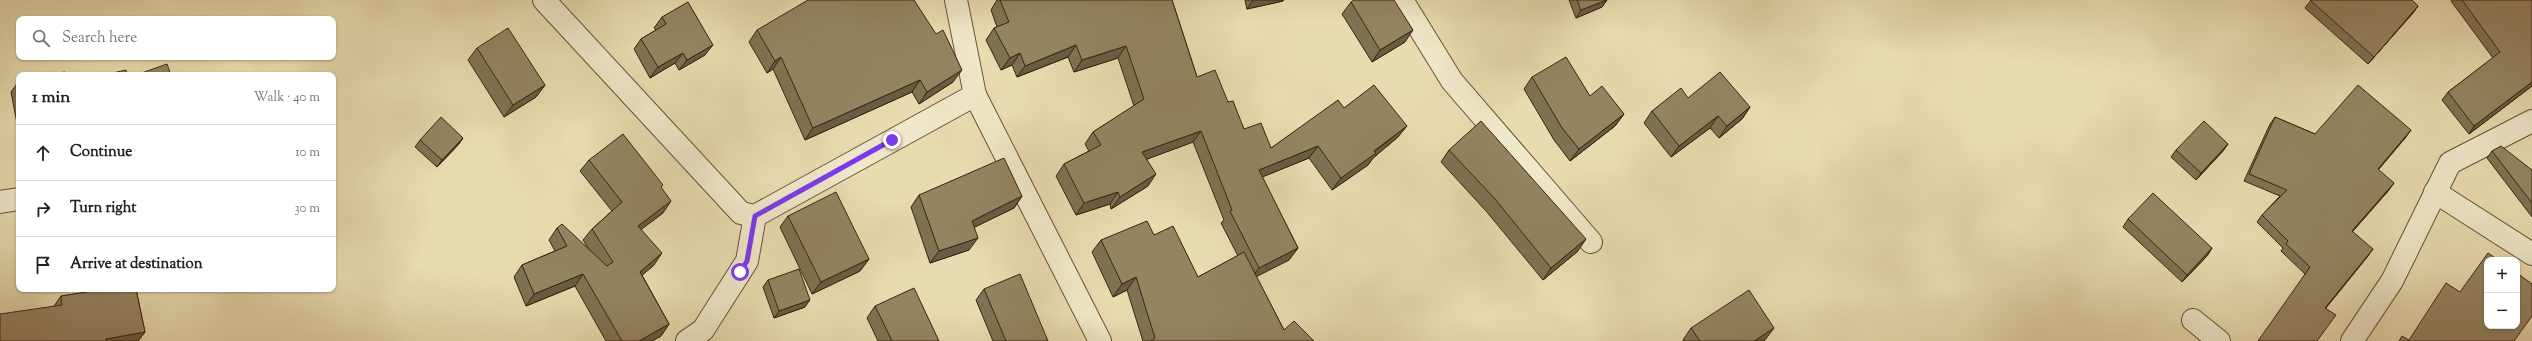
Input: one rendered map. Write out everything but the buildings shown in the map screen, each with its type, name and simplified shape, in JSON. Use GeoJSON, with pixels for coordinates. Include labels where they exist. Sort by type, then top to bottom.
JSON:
{"type":"FeatureCollection","features":[{"type":"Feature","properties":{"kind":"street"},"geometry":{"type":"LineString","coordinates":[[544,0],[741,213],[755,216],[975,95]]}},
{"type":"Feature","properties":{"kind":"street"},"geometry":{"type":"LineString","coordinates":[[956,0],[975,95],[1100,341]]}},
{"type":"Feature","properties":{"kind":"street"},"geometry":{"type":"LineString","coordinates":[[1402,0],[1452,81],[1590,242]]}},
{"type":"Feature","properties":{"kind":"street"},"geometry":{"type":"LineString","coordinates":[[2352,341],[2392,281],[2450,163],[2532,121]]}},
{"type":"Feature","properties":{"kind":"street"},"geometry":{"type":"LineString","coordinates":[[2436,192],[2532,254]]}},
{"type":"Feature","properties":{"kind":"street"},"geometry":{"type":"LineString","coordinates":[[0,202],[16,199]]}},
{"type":"Feature","properties":{"kind":"street"},"geometry":{"type":"LineString","coordinates":[[687,341],[703,330],[747,261],[755,216]]}},
{"type":"Feature","properties":{"kind":"street"},"geometry":{"type":"LineString","coordinates":[[2193,320],[2218,341]]}},
{"type":"Feature","properties":{"kind":"route"},"geometry":{"type":"LineString","coordinates":[[740,272],[747,261],[755,216],[892,140]]}}]}
